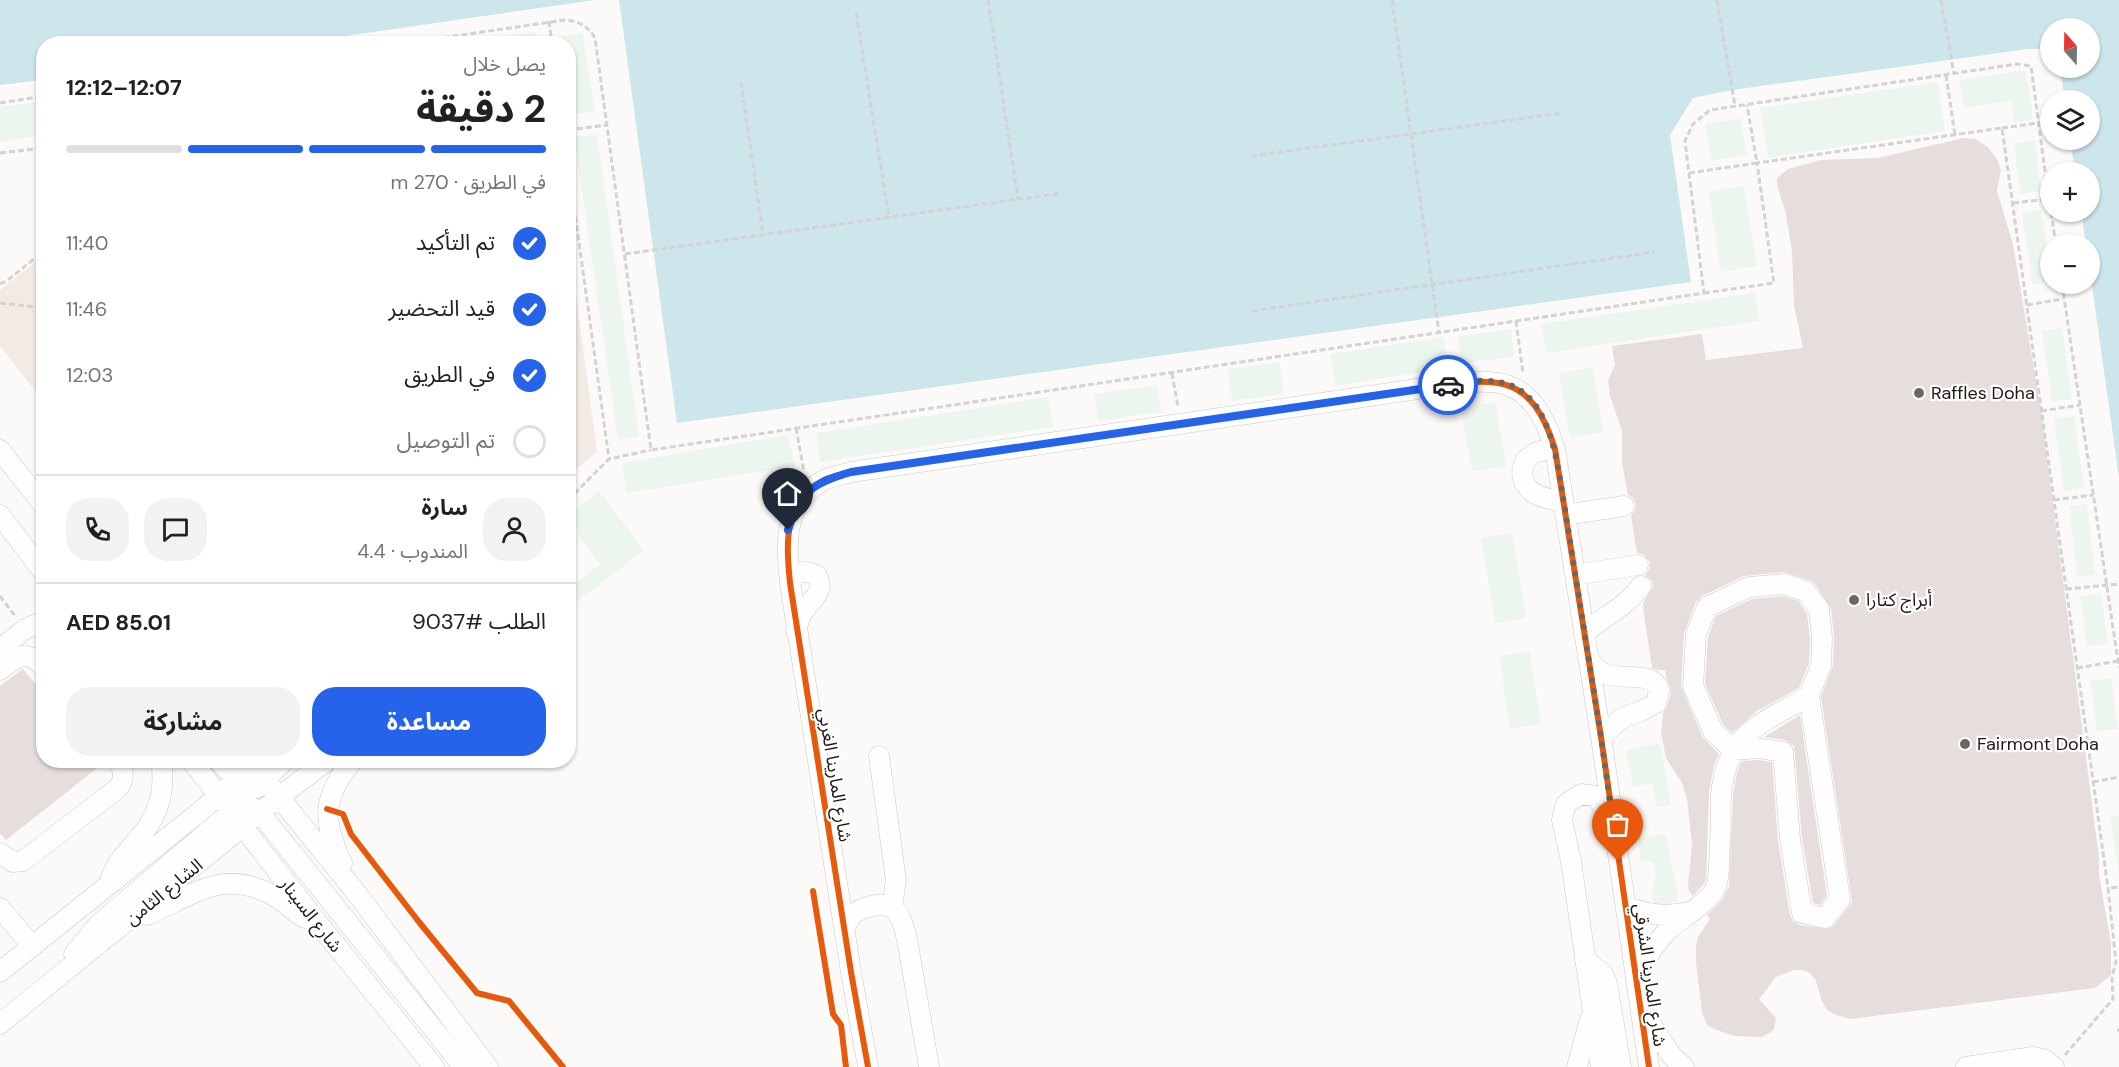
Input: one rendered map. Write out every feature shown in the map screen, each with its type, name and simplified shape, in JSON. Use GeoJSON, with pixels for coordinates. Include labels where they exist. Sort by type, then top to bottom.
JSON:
{"type":"FeatureCollection","features":[{"type":"Feature","properties":{"kind":"street"},"geometry":{"type":"LineString","coordinates":[[808,491],[826,479],[851,472],[1461,383],[1501,382],[1527,396]]}},
{"type":"Feature","properties":{"kind":"street","name":"شارع المارينا الشرقي"},"geometry":{"type":"LineString","coordinates":[[1527,396],[1547,425],[1555,449],[1602,743],[1648,1067]]}},
{"type":"Feature","properties":{"kind":"street"},"geometry":{"type":"LineString","coordinates":[[1555,449],[1542,450],[1531,455],[1524,464],[1522,478],[1525,486],[1534,494],[1564,509],[1624,506]]}},
{"type":"Feature","properties":{"kind":"street"},"geometry":{"type":"LineString","coordinates":[[0,450],[36,496]]}},
{"type":"Feature","properties":{"kind":"street","name":"شارع المارينا الغربي"},"geometry":{"type":"LineString","coordinates":[[808,491],[794,513],[788,530],[790,583],[868,1067]]}},
{"type":"Feature","properties":{"kind":"street"},"geometry":{"type":"LineString","coordinates":[[0,515],[36,562]]}},
{"type":"Feature","properties":{"kind":"street"},"geometry":{"type":"LineString","coordinates":[[1575,575],[1638,565]]}},
{"type":"Feature","properties":{"kind":"street"},"geometry":{"type":"LineString","coordinates":[[790,583],[795,574],[801,571],[810,572],[817,576],[820,588],[817,596],[801,615],[796,631]]}},
{"type":"Feature","properties":{"kind":"street"},"geometry":{"type":"LineString","coordinates":[[1785,584],[1805,591],[1819,609],[1822,638],[1821,665],[1809,696],[1840,899],[1824,918],[1802,912],[1790,839],[1783,752],[1758,748],[1733,750],[1713,731],[1693,686],[1696,634],[1707,607],[1749,586],[1785,584]]}},
{"type":"Feature","properties":{"kind":"street"},"geometry":{"type":"LineString","coordinates":[[1584,634],[1609,614],[1628,603],[1641,586]]}},
{"type":"Feature","properties":{"kind":"street"},"geometry":{"type":"LineString","coordinates":[[1580,608],[1609,614]]}},
{"type":"Feature","properties":{"kind":"street"},"geometry":{"type":"LineString","coordinates":[[0,649],[25,629],[36,624]]}},
{"type":"Feature","properties":{"kind":"street"},"geometry":{"type":"LineString","coordinates":[[0,670],[15,658],[26,656],[36,659]]}},
{"type":"Feature","properties":{"kind":"street"},"geometry":{"type":"LineString","coordinates":[[1588,658],[1597,669],[1604,673],[1613,676],[1647,678],[1662,683],[1656,703],[1622,718],[1602,743]]}},
{"type":"Feature","properties":{"kind":"street"},"geometry":{"type":"LineString","coordinates":[[1636,980],[1658,941],[1716,889],[1722,822],[1721,789],[1726,765],[1733,750],[1761,723],[1809,696]]}},
{"type":"Feature","properties":{"kind":"street"},"geometry":{"type":"LineString","coordinates":[[1596,706],[1622,718]]}},
{"type":"Feature","properties":{"kind":"street","name":"شارع المارينا الشرقي"},"geometry":{"type":"LineString","coordinates":[[1588,793],[1602,743]]}},
{"type":"Feature","properties":{"kind":"street"},"geometry":{"type":"LineString","coordinates":[[879,756],[896,880],[892,908]]}},
{"type":"Feature","properties":{"kind":"street"},"geometry":{"type":"LineString","coordinates":[[0,853],[13,862],[23,861],[117,789],[123,776],[122,768]]}},
{"type":"Feature","properties":{"kind":"street"},"geometry":{"type":"LineString","coordinates":[[107,886],[113,870],[150,825],[157,810],[163,786],[162,768]]}},
{"type":"Feature","properties":{"kind":"street","name":"شارع السينار"},"geometry":{"type":"LineString","coordinates":[[197,768],[218,795],[249,787],[279,797],[354,890],[488,1067]]}},
{"type":"Feature","properties":{"kind":"street"},"geometry":{"type":"LineString","coordinates":[[227,768],[249,787],[459,1061],[471,1067]]}},
{"type":"Feature","properties":{"kind":"street"},"geometry":{"type":"LineString","coordinates":[[50,984],[99,924],[249,787],[274,768]]}},
{"type":"Feature","properties":{"kind":"street"},"geometry":{"type":"LineString","coordinates":[[279,797],[317,768]]}},
{"type":"Feature","properties":{"kind":"street"},"geometry":{"type":"LineString","coordinates":[[347,768],[334,787],[327,809],[327,819],[332,843],[354,890]]}},
{"type":"Feature","properties":{"kind":"street","name":"شارع السينار"},"geometry":{"type":"LineString","coordinates":[[249,787],[243,828],[434,1067]]}},
{"type":"Feature","properties":{"kind":"street"},"geometry":{"type":"LineString","coordinates":[[1601,1067],[1571,861],[1562,820],[1563,811],[1569,800],[1588,793],[1600,800],[1611,816]]}},
{"type":"Feature","properties":{"kind":"street"},"geometry":{"type":"LineString","coordinates":[[0,972],[218,795]]}},
{"type":"Feature","properties":{"kind":"street","name":"الشارع الثامن"},"geometry":{"type":"LineString","coordinates":[[0,1024],[243,828]]}},
{"type":"Feature","properties":{"kind":"street"},"geometry":{"type":"LineString","coordinates":[[837,877],[852,895],[871,907]]}},
{"type":"Feature","properties":{"kind":"street"},"geometry":{"type":"LineString","coordinates":[[127,922],[148,915],[203,888],[235,884],[268,893],[280,899],[296,914],[317,922]]}},
{"type":"Feature","properties":{"kind":"street"},"geometry":{"type":"LineString","coordinates":[[845,927],[850,917],[856,912],[885,904],[892,908],[903,924],[929,1067]]}},
{"type":"Feature","properties":{"kind":"street"},"geometry":{"type":"LineString","coordinates":[[1626,906],[1641,913],[1658,916],[1692,911]]}},
{"type":"Feature","properties":{"kind":"street"},"geometry":{"type":"LineString","coordinates":[[0,908],[32,946]]}},
{"type":"Feature","properties":{"kind":"street"},"geometry":{"type":"LineString","coordinates":[[1585,960],[1603,974],[1608,983],[1621,1067]]}},
{"type":"Feature","properties":{"kind":"street"},"geometry":{"type":"LineString","coordinates":[[1640,1009],[1672,1056],[1684,1067]]}},
{"type":"Feature","properties":{"kind":"street"},"geometry":{"type":"LineString","coordinates":[[1577,1067],[1593,1011]]}},
{"type":"Feature","properties":{"kind":"street"},"geometry":{"type":"LineString","coordinates":[[1966,1067],[2033,1057],[2058,1063]]}},
{"type":"Feature","properties":{"kind":"path"},"geometry":{"type":"LineString","coordinates":[[988,0],[1018,199]]}},
{"type":"Feature","properties":{"kind":"path"},"geometry":{"type":"LineString","coordinates":[[1392,0],[1439,333]]}},
{"type":"Feature","properties":{"kind":"path"},"geometry":{"type":"LineString","coordinates":[[1717,0],[1736,106]]}},
{"type":"Feature","properties":{"kind":"path"},"geometry":{"type":"LineString","coordinates":[[1941,0],[1954,74]]}},
{"type":"Feature","properties":{"kind":"path"},"geometry":{"type":"LineString","coordinates":[[856,13],[889,217]]}},
{"type":"Feature","properties":{"kind":"path"},"geometry":{"type":"LineString","coordinates":[[451,36],[549,21],[573,20],[586,26],[595,38],[651,450]]}},
{"type":"Feature","properties":{"kind":"path"},"geometry":{"type":"LineString","coordinates":[[549,21],[551,36]]}},
{"type":"Feature","properties":{"kind":"path"},"geometry":{"type":"LineString","coordinates":[[1704,293],[1685,141],[1693,124],[1710,110],[2017,64],[2031,66],[2044,162]]}},
{"type":"Feature","properties":{"kind":"path"},"geometry":{"type":"LineString","coordinates":[[1946,75],[1955,135]]}},
{"type":"Feature","properties":{"kind":"path"},"geometry":{"type":"LineString","coordinates":[[741,82],[763,235]]}},
{"type":"Feature","properties":{"kind":"path"},"geometry":{"type":"LineString","coordinates":[[0,103],[36,97]]}},
{"type":"Feature","properties":{"kind":"path"},"geometry":{"type":"LineString","coordinates":[[576,492],[609,459],[651,450],[1774,283],[1747,105]]}},
{"type":"Feature","properties":{"kind":"path"},"geometry":{"type":"LineString","coordinates":[[1251,156],[1563,113]]}},
{"type":"Feature","properties":{"kind":"path"},"geometry":{"type":"LineString","coordinates":[[1689,173],[2038,123]]}},
{"type":"Feature","properties":{"kind":"path"},"geometry":{"type":"LineString","coordinates":[[576,129],[607,124]]}},
{"type":"Feature","properties":{"kind":"path"},"geometry":{"type":"LineString","coordinates":[[2002,128],[2108,888],[2116,962],[2112,977],[2114,1009]]}},
{"type":"Feature","properties":{"kind":"path"},"geometry":{"type":"LineString","coordinates":[[0,153],[36,149]]}},
{"type":"Feature","properties":{"kind":"path"},"geometry":{"type":"LineString","coordinates":[[624,254],[1063,193]]}},
{"type":"Feature","properties":{"kind":"path"},"geometry":{"type":"LineString","coordinates":[[2013,203],[2040,200]]}},
{"type":"Feature","properties":{"kind":"path"},"geometry":{"type":"LineString","coordinates":[[576,221],[609,459]]}},
{"type":"Feature","properties":{"kind":"path"},"geometry":{"type":"LineString","coordinates":[[1252,311],[1654,252]]}},
{"type":"Feature","properties":{"kind":"path"},"geometry":{"type":"LineString","coordinates":[[0,284],[36,257]]}},
{"type":"Feature","properties":{"kind":"path"},"geometry":{"type":"LineString","coordinates":[[2063,294],[2119,668]]}},
{"type":"Feature","properties":{"kind":"path"},"geometry":{"type":"LineString","coordinates":[[2027,305],[2064,299]]}},
{"type":"Feature","properties":{"kind":"path"},"geometry":{"type":"LineString","coordinates":[[0,303],[36,307]]}},
{"type":"Feature","properties":{"kind":"path"},"geometry":{"type":"LineString","coordinates":[[1516,321],[1527,396]]}},
{"type":"Feature","properties":{"kind":"path"},"geometry":{"type":"LineString","coordinates":[[1172,372],[1181,424]]}},
{"type":"Feature","properties":{"kind":"path"},"geometry":{"type":"LineString","coordinates":[[2042,411],[2080,405]]}},
{"type":"Feature","properties":{"kind":"path"},"geometry":{"type":"LineString","coordinates":[[796,428],[808,491]]}},
{"type":"Feature","properties":{"kind":"path"},"geometry":{"type":"LineString","coordinates":[[2054,500],[2093,495]]}},
{"type":"Feature","properties":{"kind":"path"},"geometry":{"type":"LineString","coordinates":[[2066,589],[2119,584]]}},
{"type":"Feature","properties":{"kind":"path"},"geometry":{"type":"LineString","coordinates":[[2077,668],[2118,661]]}},
{"type":"Feature","properties":{"kind":"path"},"geometry":{"type":"LineString","coordinates":[[2093,782],[2119,777]]}},
{"type":"Feature","properties":{"kind":"path"},"geometry":{"type":"LineString","coordinates":[[2108,888],[2119,886]]}},
{"type":"Feature","properties":{"kind":"path"},"geometry":{"type":"LineString","coordinates":[[2058,1063],[2113,999]]}},
{"type":"Feature","properties":{"kind":"path"},"geometry":{"type":"LineString","coordinates":[[2116,1020],[2119,1041]]}},
{"type":"Feature","properties":{"kind":"shaded area"},"geometry":{"type":"Polygon","coordinates":[[[536,32],[537,36],[507,36],[536,32]]]}},
{"type":"Feature","properties":{"kind":"shaded area"},"geometry":{"type":"Polygon","coordinates":[[[583,33],[595,111],[576,115],[576,36],[561,36],[583,33]]]}},
{"type":"Feature","properties":{"kind":"shaded area"},"geometry":{"type":"Polygon","coordinates":[[[2026,70],[2033,119],[2014,123],[2010,101],[1964,108],[1960,80],[2026,70]]]}},
{"type":"Feature","properties":{"kind":"shaded area"},"geometry":{"type":"Polygon","coordinates":[[[1938,82],[1945,131],[1768,158],[1760,108],[1938,82]]]}},
{"type":"Feature","properties":{"kind":"shaded area"},"geometry":{"type":"Polygon","coordinates":[[[36,102],[36,136],[0,142],[0,107],[36,102]]]}},
{"type":"Feature","properties":{"kind":"shaded area"},"geometry":{"type":"Polygon","coordinates":[[[1740,118],[1747,155],[1711,161],[1705,124],[1740,118]]]}},
{"type":"Feature","properties":{"kind":"shaded area"},"geometry":{"type":"Polygon","coordinates":[[[597,134],[639,436],[618,440],[576,151],[576,137],[597,134]]]}},
{"type":"Feature","properties":{"kind":"shaded area"},"geometry":{"type":"Polygon","coordinates":[[[2035,140],[2040,191],[2020,194],[2014,143],[2035,140]]]}},
{"type":"Feature","properties":{"kind":"shaded area"},"geometry":{"type":"Polygon","coordinates":[[[1744,186],[1757,266],[1721,272],[1708,191],[1744,186]]]}},
{"type":"Feature","properties":{"kind":"shaded area"},"geometry":{"type":"Polygon","coordinates":[[[2040,210],[2040,222],[2043,222],[2045,234],[2040,234],[2040,283],[2032,284],[2022,213],[2040,210]]]}},
{"type":"Feature","properties":{"kind":"shaded area"},"geometry":{"type":"Polygon","coordinates":[[[36,262],[36,392],[0,346],[0,290],[36,262]]]}},
{"type":"Feature","properties":{"kind":"shaded area"},"geometry":{"type":"Polygon","coordinates":[[[1755,293],[1759,321],[1546,353],[1541,324],[1755,293]]]}},
{"type":"Feature","properties":{"kind":"shaded area"},"geometry":{"type":"Polygon","coordinates":[[[576,295],[597,452],[576,469],[576,295]]]}},
{"type":"Feature","properties":{"kind":"shaded area"},"geometry":{"type":"Polygon","coordinates":[[[2062,328],[2072,399],[2052,402],[2042,331],[2062,328]]]}},
{"type":"Feature","properties":{"kind":"shaded area"},"geometry":{"type":"Polygon","coordinates":[[[1511,329],[1514,357],[1462,363],[1458,336],[1511,329]]]}},
{"type":"Feature","properties":{"kind":"shaded area"},"geometry":{"type":"Polygon","coordinates":[[[1443,337],[1448,368],[1335,386],[1330,354],[1443,337]]]}},
{"type":"Feature","properties":{"kind":"shaded area"},"geometry":{"type":"Polygon","coordinates":[[[1280,362],[1284,394],[1232,401],[1227,369],[1280,362]]]}},
{"type":"Feature","properties":{"kind":"shaded area"},"geometry":{"type":"Polygon","coordinates":[[[1592,367],[1604,432],[1570,438],[1559,374],[1592,367]]]}},
{"type":"Feature","properties":{"kind":"shaded area"},"geometry":{"type":"Polygon","coordinates":[[[1157,385],[1161,412],[1098,421],[1094,394],[1157,385]]]}},
{"type":"Feature","properties":{"kind":"shaded area"},"geometry":{"type":"Polygon","coordinates":[[[1048,397],[1053,427],[820,462],[816,433],[1048,397]]]}},
{"type":"Feature","properties":{"kind":"shaded area"},"geometry":{"type":"Polygon","coordinates":[[[1495,402],[1506,466],[1472,472],[1461,408],[1495,402]]]}},
{"type":"Feature","properties":{"kind":"shaded area"},"geometry":{"type":"Polygon","coordinates":[[[2074,416],[2084,488],[2064,491],[2054,419],[2074,416]]]}},
{"type":"Feature","properties":{"kind":"shaded area"},"geometry":{"type":"Polygon","coordinates":[[[788,435],[795,466],[626,493],[622,463],[788,435]]]}},
{"type":"Feature","properties":{"kind":"shaded area"},"geometry":{"type":"Polygon","coordinates":[[[599,491],[644,550],[576,603],[576,583],[600,564],[576,532],[576,509],[599,491]]]}},
{"type":"Feature","properties":{"kind":"shaded area"},"geometry":{"type":"Polygon","coordinates":[[[2087,504],[2095,575],[2077,577],[2069,506],[2087,504]]]}},
{"type":"Feature","properties":{"kind":"shaded area"},"geometry":{"type":"Polygon","coordinates":[[[1512,533],[1526,618],[1495,623],[1481,538],[1512,533]]]}},
{"type":"Feature","properties":{"kind":"shaded area"},"geometry":{"type":"Polygon","coordinates":[[[2101,593],[2108,644],[2087,646],[2080,596],[2101,593]]]}},
{"type":"Feature","properties":{"kind":"shaded area"},"geometry":{"type":"Polygon","coordinates":[[[1530,651],[1541,724],[1510,729],[1499,656],[1530,651]]]}},
{"type":"Feature","properties":{"kind":"shaded area"},"geometry":{"type":"Polygon","coordinates":[[[2111,678],[2118,729],[2097,731],[2090,681],[2111,678]]]}},
{"type":"Feature","properties":{"kind":"shaded area"},"geometry":{"type":"Polygon","coordinates":[[[1660,743],[1671,805],[1656,808],[1652,783],[1633,787],[1626,750],[1660,743]]]}},
{"type":"Feature","properties":{"kind":"shaded area"},"geometry":{"type":"Polygon","coordinates":[[[2119,815],[2119,877],[2110,817],[2119,815]]]}},
{"type":"Feature","properties":{"kind":"shaded area"},"geometry":{"type":"Polygon","coordinates":[[[1666,834],[1678,895],[1677,901],[1667,906],[1655,905],[1651,897],[1656,875],[1653,862],[1641,861],[1637,838],[1666,834]]]}},
{"type":"Feature","properties":{"kind":"water"},"geometry":{"type":"Polygon","coordinates":[[[0,0],[595,0],[346,36],[36,36],[36,81],[0,85],[0,0]]]}},
{"type":"Feature","properties":{"kind":"water"},"geometry":{"type":"Polygon","coordinates":[[[619,0],[2119,0],[2119,478],[2093,294],[2100,294],[2100,234],[2084,234],[2083,222],[2100,222],[2100,162],[2073,162],[2072,150],[2100,150],[2100,90],[2063,90],[2062,78],[2100,78],[2100,18],[2040,18],[2040,49],[1732,90],[1693,98],[1670,135],[1691,282],[677,423],[619,0]]]}},
{"type":"Feature","properties":{"kind":"building","name":"أبراج كتارا"},"geometry":{"type":"Polygon","coordinates":[[[1964,138],[1975,139],[1988,147],[1997,159],[2001,170],[1997,191],[2013,244],[2041,411],[2099,858],[2099,875],[2111,943],[2111,975],[2095,988],[1850,1019],[1827,1010],[1816,981],[1810,973],[1794,970],[1776,977],[1759,999],[1776,1018],[1774,1030],[1762,1037],[1734,1036],[1707,1025],[1702,1012],[1696,947],[1698,937],[1710,919],[1707,915],[1722,900],[1729,886],[1733,795],[1737,772],[1742,761],[1772,762],[1778,841],[1790,915],[1793,921],[1799,925],[1828,929],[1834,925],[1852,902],[1821,697],[1833,665],[1834,637],[1831,608],[1814,583],[1784,572],[1744,576],[1702,596],[1696,602],[1684,633],[1681,686],[1702,736],[1719,754],[1709,792],[1706,880],[1693,896],[1688,884],[1692,844],[1687,799],[1682,783],[1666,758],[1661,732],[1663,713],[1671,694],[1670,687],[1665,670],[1652,668],[1644,614],[1643,603],[1653,587],[1652,581],[1645,575],[1650,563],[1643,554],[1637,553],[1631,516],[1636,504],[1628,495],[1622,463],[1622,431],[1610,396],[1608,380],[1615,365],[1612,346],[1702,334],[1706,360],[1803,348],[1794,306],[1792,252],[1786,214],[1777,185],[1780,175],[1788,169],[1821,160],[1877,158],[1964,138]]]}},
{"type":"Feature","properties":{"kind":"building"},"geometry":{"type":"Polygon","coordinates":[[[1783,596],[1798,601],[1807,614],[1810,638],[1809,663],[1799,688],[1757,711],[1732,733],[1723,724],[1705,684],[1708,637],[1716,616],[1752,599],[1783,596]]]}},
{"type":"Feature","properties":{"kind":"building"},"geometry":{"type":"Polygon","coordinates":[[[23,669],[36,684],[36,768],[97,768],[6,840],[0,833],[0,686],[23,669]]]}},
{"type":"Feature","properties":{"kind":"building"},"geometry":{"type":"Polygon","coordinates":[[[1800,715],[1827,896],[1820,905],[1813,903],[1802,838],[1794,746],[1785,740],[1764,737],[1800,715]]]}},
{"type":"Feature","properties":{"kind":"cycle path"},"geometry":{"type":"LineString","coordinates":[[868,1067],[790,583],[788,538],[794,512],[801,500],[824,480],[851,472],[1471,382],[1507,385],[1521,392],[1534,405],[1545,423],[1555,449],[1601,737],[1649,1067]]}},
{"type":"Feature","properties":{"kind":"cycle path"},"geometry":{"type":"LineString","coordinates":[[327,809],[343,814],[351,834],[477,993],[509,1001],[563,1067]]}},
{"type":"Feature","properties":{"kind":"cycle path"},"geometry":{"type":"LineString","coordinates":[[813,891],[833,1014],[841,1025],[846,1067]]}},
{"type":"Feature","properties":{"kind":"way so far"},"geometry":{"type":"LineString","coordinates":[[1448,385],[1484,381],[1501,382],[1514,387],[1527,396],[1547,425],[1555,449],[1561,484],[1618,861]]}},
{"type":"Feature","properties":{"kind":"place","name":"Raffles Doha"},"geometry":{"type":"Point","coordinates":[1919,393]}},
{"type":"Feature","properties":{"kind":"place","name":"أبراج كتارا"},"geometry":{"type":"Point","coordinates":[1854,600]}},
{"type":"Feature","properties":{"kind":"place","name":"Fairmont Doha"},"geometry":{"type":"Point","coordinates":[1965,744]}},
{"type":"Feature","properties":{"kind":"route"},"geometry":{"type":"LineString","coordinates":[[788,530],[794,513],[808,491],[826,479],[851,472],[1448,385]]}}]}
